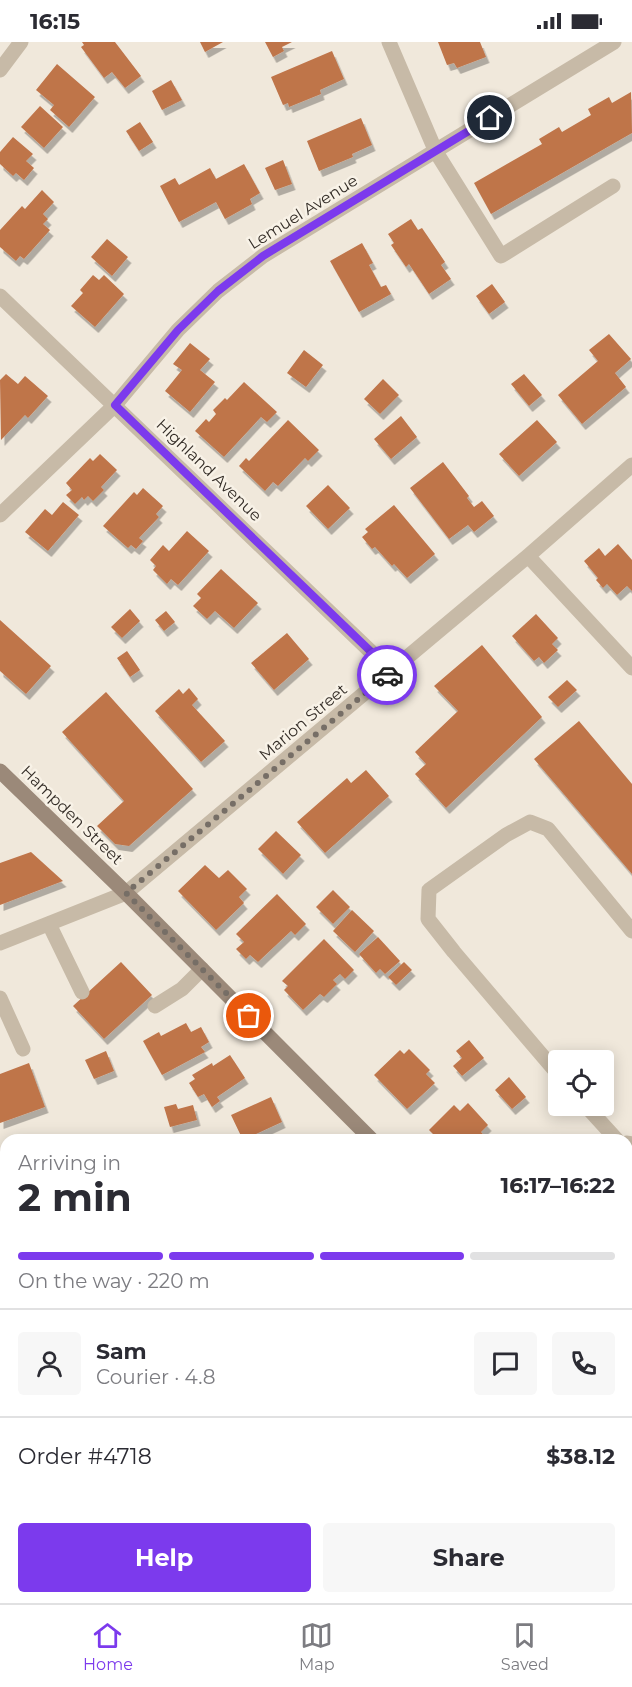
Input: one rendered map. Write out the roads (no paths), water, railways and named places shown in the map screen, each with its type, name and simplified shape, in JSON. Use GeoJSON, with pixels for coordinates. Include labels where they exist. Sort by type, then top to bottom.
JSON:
{"type":"FeatureCollection","features":[{"type":"Feature","properties":{"kind":"main road","name":"Hampden Street"},"geometry":{"type":"LineString","coordinates":[[0,771],[126,893],[366,1134]]}},
{"type":"Feature","properties":{"kind":"street"},"geometry":{"type":"LineString","coordinates":[[0,70],[21,42]]}},
{"type":"Feature","properties":{"kind":"street"},"geometry":{"type":"LineString","coordinates":[[389,42],[436,152],[501,256],[613,186]]}},
{"type":"Feature","properties":{"kind":"street","name":"Lemuel Avenue"},"geometry":{"type":"LineString","coordinates":[[0,515],[115,405],[178,330],[218,291],[263,256],[614,42]]}},
{"type":"Feature","properties":{"kind":"street","name":"Highland Avenue"},"geometry":{"type":"LineString","coordinates":[[0,296],[391,671]]}},
{"type":"Feature","properties":{"kind":"street","name":"Marion Street"},"geometry":{"type":"LineString","coordinates":[[0,943],[126,893],[528,556],[632,465]]}},
{"type":"Feature","properties":{"kind":"street"},"geometry":{"type":"LineString","coordinates":[[528,556],[632,668]]}},
{"type":"Feature","properties":{"kind":"street"},"geometry":{"type":"LineString","coordinates":[[548,1062],[428,919],[429,890],[506,835],[530,822],[548,829],[632,932]]}},
{"type":"Feature","properties":{"kind":"street"},"geometry":{"type":"LineString","coordinates":[[49,924],[82,992]]}},
{"type":"Feature","properties":{"kind":"street"},"geometry":{"type":"LineString","coordinates":[[155,1006],[182,989],[202,969]]}},
{"type":"Feature","properties":{"kind":"street"},"geometry":{"type":"LineString","coordinates":[[0,998],[23,1049]]}},
{"type":"Feature","properties":{"kind":"street"},"geometry":{"type":"LineString","coordinates":[[595,1116],[612,1134]]}}]}
